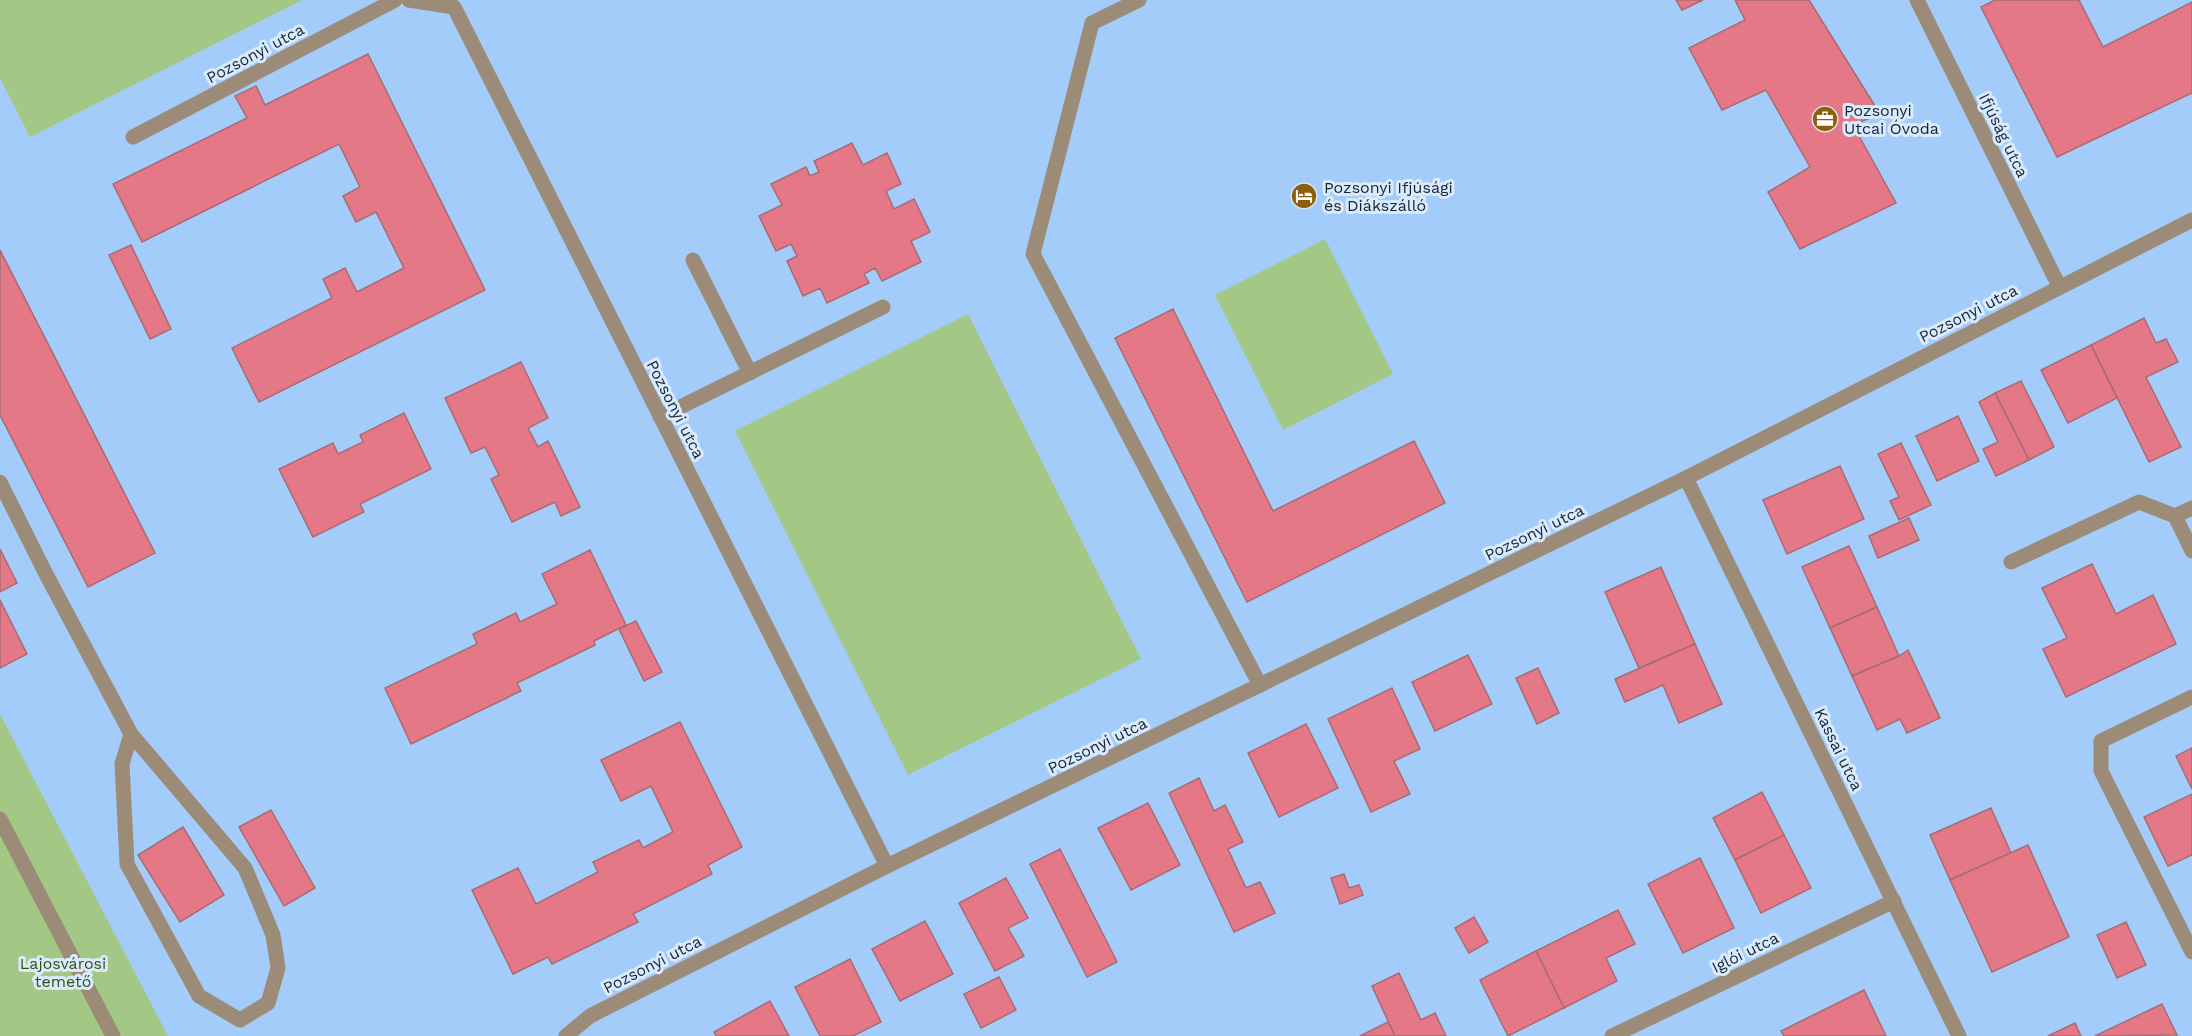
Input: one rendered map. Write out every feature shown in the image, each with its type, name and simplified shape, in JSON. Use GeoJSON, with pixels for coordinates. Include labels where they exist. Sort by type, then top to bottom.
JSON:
{"type":"FeatureCollection","features":[{"type":"Feature","properties":{"kind":"street","name":"Pozsonyi utca"},"geometry":{"type":"LineString","coordinates":[[133,137],[395,0]]}},
{"type":"Feature","properties":{"kind":"street","name":"Pozsonyi utca"},"geometry":{"type":"LineString","coordinates":[[409,0],[453,7],[887,866]]}},
{"type":"Feature","properties":{"kind":"street"},"geometry":{"type":"LineString","coordinates":[[1139,0],[1092,22],[1033,254],[1260,685]]}},
{"type":"Feature","properties":{"kind":"street","name":"Ifjúság utca"},"geometry":{"type":"LineString","coordinates":[[1917,0],[2060,286]]}},
{"type":"Feature","properties":{"kind":"street","name":"Pozsonyi utca"},"geometry":{"type":"LineString","coordinates":[[567,1036],[590,1016],[887,866],[1686,478],[2192,220]]}},
{"type":"Feature","properties":{"kind":"street"},"geometry":{"type":"LineString","coordinates":[[693,260],[750,373]]}},
{"type":"Feature","properties":{"kind":"street"},"geometry":{"type":"LineString","coordinates":[[660,417],[883,307]]}},
{"type":"Feature","properties":{"kind":"street","name":"Kassai utca"},"geometry":{"type":"LineString","coordinates":[[1686,478],[1959,1036]]}},
{"type":"Feature","properties":{"kind":"street"},"geometry":{"type":"LineString","coordinates":[[0,482],[131,734],[245,868],[273,935],[278,968],[268,1003],[240,1020],[200,996],[127,864],[122,764],[131,734]]}},
{"type":"Feature","properties":{"kind":"street"},"geometry":{"type":"LineString","coordinates":[[2011,562],[2139,502],[2175,516],[2192,551]]}},
{"type":"Feature","properties":{"kind":"street"},"geometry":{"type":"LineString","coordinates":[[2175,516],[2192,508]]}},
{"type":"Feature","properties":{"kind":"street"},"geometry":{"type":"LineString","coordinates":[[2192,697],[2101,741],[2101,771],[2192,952]]}},
{"type":"Feature","properties":{"kind":"street"},"geometry":{"type":"LineString","coordinates":[[0,819],[113,1036]]}},
{"type":"Feature","properties":{"kind":"street","name":"Iglói utca"},"geometry":{"type":"LineString","coordinates":[[1612,1036],[1894,901]]}},
{"type":"Feature","properties":{"kind":"green space"},"geometry":{"type":"Polygon","coordinates":[[[0,0],[302,0],[30,137],[0,78],[0,0]]]}},
{"type":"Feature","properties":{"kind":"green space"},"geometry":{"type":"Polygon","coordinates":[[[1325,239],[1393,374],[1283,430],[1215,295],[1325,239]]]}},
{"type":"Feature","properties":{"kind":"green space"},"geometry":{"type":"Polygon","coordinates":[[[968,314],[1141,659],[908,775],[735,431],[968,314]]]}},
{"type":"Feature","properties":{"kind":"green space","name":"Lajosvárosi temető"},"geometry":{"type":"Polygon","coordinates":[[[0,714],[168,1036],[0,1036],[0,714]]]}},
{"type":"Feature","properties":{"kind":"building"},"geometry":{"type":"Polygon","coordinates":[[[1676,0],[1703,0],[1682,10],[1676,0]]]}},
{"type":"Feature","properties":{"kind":"building","name":"Pozsonyi Utcai Óvoda"},"geometry":{"type":"Polygon","coordinates":[[[1735,0],[1809,0],[1880,114],[1853,125],[1896,203],[1800,249],[1768,192],[1810,167],[1766,90],[1722,110],[1689,48],[1745,20],[1735,0]]]}},
{"type":"Feature","properties":{"kind":"building"},"geometry":{"type":"Polygon","coordinates":[[[1995,0],[2079,0],[2103,47],[2192,2],[2192,93],[2057,157],[1981,7],[1995,0]]]}},
{"type":"Feature","properties":{"kind":"building"},"geometry":{"type":"Polygon","coordinates":[[[368,54],[485,290],[259,402],[232,348],[332,298],[323,279],[345,268],[357,292],[404,268],[376,212],[356,222],[343,196],[360,187],[339,144],[142,242],[113,184],[247,118],[235,96],[256,86],[265,105],[368,54]]]}},
{"type":"Feature","properties":{"kind":"building"},"geometry":{"type":"Polygon","coordinates":[[[852,143],[863,165],[887,153],[901,184],[886,191],[894,209],[914,199],[930,232],[911,241],[921,262],[882,281],[875,268],[864,274],[869,283],[827,303],[820,288],[803,296],[787,261],[797,256],[791,244],[776,251],[759,216],[782,205],[771,184],[806,167],[810,176],[819,172],[814,161],[852,143]]]}},
{"type":"Feature","properties":{"kind":"building"},"geometry":{"type":"Polygon","coordinates":[[[131,245],[171,329],[150,339],[109,255],[131,245]]]}},
{"type":"Feature","properties":{"kind":"building"},"geometry":{"type":"Polygon","coordinates":[[[0,250],[155,553],[88,587],[0,415],[0,250]]]}},
{"type":"Feature","properties":{"kind":"building"},"geometry":{"type":"Polygon","coordinates":[[[1173,309],[1273,511],[1414,441],[1445,503],[1247,602],[1115,338],[1173,309]]]}},
{"type":"Feature","properties":{"kind":"building"},"geometry":{"type":"Polygon","coordinates":[[[2144,318],[2156,343],[2166,339],[2178,362],[2146,377],[2181,447],[2149,462],[2091,345],[2144,318]]]}},
{"type":"Feature","properties":{"kind":"building"},"geometry":{"type":"Polygon","coordinates":[[[2091,345],[2117,398],[2068,423],[2041,370],[2091,345]]]}},
{"type":"Feature","properties":{"kind":"building"},"geometry":{"type":"Polygon","coordinates":[[[521,362],[548,418],[528,428],[538,447],[548,441],[580,507],[561,516],[555,502],[512,522],[491,479],[499,475],[485,447],[471,453],[445,398],[521,362]]]}},
{"type":"Feature","properties":{"kind":"building"},"geometry":{"type":"Polygon","coordinates":[[[2021,381],[2054,447],[2029,460],[1995,393],[2021,381]]]}},
{"type":"Feature","properties":{"kind":"building"},"geometry":{"type":"Polygon","coordinates":[[[1995,393],[2029,460],[1996,476],[1983,449],[1998,442],[1979,402],[1995,393]]]}},
{"type":"Feature","properties":{"kind":"building"},"geometry":{"type":"Polygon","coordinates":[[[404,413],[431,469],[360,504],[364,512],[313,537],[279,469],[333,443],[338,454],[363,442],[360,435],[404,413]]]}},
{"type":"Feature","properties":{"kind":"building"},"geometry":{"type":"Polygon","coordinates":[[[1958,416],[1979,461],[1937,481],[1916,436],[1958,416]]]}},
{"type":"Feature","properties":{"kind":"building"},"geometry":{"type":"Polygon","coordinates":[[[1901,443],[1931,505],[1899,520],[1890,501],[1899,497],[1878,454],[1901,443]]]}},
{"type":"Feature","properties":{"kind":"building"},"geometry":{"type":"Polygon","coordinates":[[[1840,466],[1864,519],[1787,554],[1763,500],[1840,466]]]}},
{"type":"Feature","properties":{"kind":"building"},"geometry":{"type":"Polygon","coordinates":[[[1909,518],[1919,540],[1878,558],[1869,536],[1909,518]]]}},
{"type":"Feature","properties":{"kind":"building"},"geometry":{"type":"Polygon","coordinates":[[[1849,546],[1877,607],[1830,628],[1802,567],[1849,546]]]}},
{"type":"Feature","properties":{"kind":"building"},"geometry":{"type":"Polygon","coordinates":[[[0,549],[17,583],[0,592],[0,549]]]}},
{"type":"Feature","properties":{"kind":"building"},"geometry":{"type":"Polygon","coordinates":[[[590,550],[626,625],[594,641],[595,645],[517,683],[521,691],[411,744],[385,688],[477,644],[473,634],[516,613],[520,622],[557,604],[542,574],[590,550]]]}},
{"type":"Feature","properties":{"kind":"building"},"geometry":{"type":"Polygon","coordinates":[[[2092,564],[2116,614],[2153,595],[2176,644],[2066,697],[2043,649],[2067,638],[2042,588],[2092,564]]]}},
{"type":"Feature","properties":{"kind":"building"},"geometry":{"type":"Polygon","coordinates":[[[1661,567],[1695,644],[1639,668],[1605,592],[1661,567]]]}},
{"type":"Feature","properties":{"kind":"building"},"geometry":{"type":"Polygon","coordinates":[[[0,600],[27,654],[0,668],[0,600]]]}},
{"type":"Feature","properties":{"kind":"building"},"geometry":{"type":"Polygon","coordinates":[[[1877,607],[1899,656],[1852,676],[1830,628],[1877,607]]]}},
{"type":"Feature","properties":{"kind":"building"},"geometry":{"type":"Polygon","coordinates":[[[636,621],[662,672],[644,681],[619,629],[636,621]]]}},
{"type":"Feature","properties":{"kind":"building"},"geometry":{"type":"Polygon","coordinates":[[[1695,644],[1722,704],[1679,723],[1663,685],[1625,702],[1615,679],[1695,644]]]}},
{"type":"Feature","properties":{"kind":"building"},"geometry":{"type":"Polygon","coordinates":[[[1908,650],[1940,718],[1907,733],[1900,719],[1877,730],[1852,676],[1908,650]]]}},
{"type":"Feature","properties":{"kind":"building"},"geometry":{"type":"Polygon","coordinates":[[[1468,655],[1492,704],[1435,731],[1412,682],[1468,655]]]}},
{"type":"Feature","properties":{"kind":"building"},"geometry":{"type":"Polygon","coordinates":[[[1538,668],[1559,713],[1537,724],[1516,678],[1538,668]]]}},
{"type":"Feature","properties":{"kind":"building"},"geometry":{"type":"Polygon","coordinates":[[[1392,688],[1420,749],[1394,761],[1410,794],[1371,812],[1328,719],[1392,688]]]}},
{"type":"Feature","properties":{"kind":"building"},"geometry":{"type":"Polygon","coordinates":[[[680,722],[742,847],[708,865],[712,874],[633,914],[638,922],[552,964],[548,957],[513,974],[472,890],[518,868],[536,904],[598,872],[593,862],[639,840],[643,848],[673,832],[651,786],[621,801],[601,760],[680,722]]]}},
{"type":"Feature","properties":{"kind":"building"},"geometry":{"type":"Polygon","coordinates":[[[1306,724],[1338,788],[1279,817],[1248,753],[1306,724]]]}},
{"type":"Feature","properties":{"kind":"building"},"geometry":{"type":"Polygon","coordinates":[[[2192,748],[2192,789],[2176,756],[2192,748]]]}},
{"type":"Feature","properties":{"kind":"building"},"geometry":{"type":"Polygon","coordinates":[[[1199,778],[1214,811],[1225,805],[1243,842],[1228,849],[1246,888],[1260,882],[1275,913],[1234,932],[1169,793],[1199,778]]]}},
{"type":"Feature","properties":{"kind":"building"},"geometry":{"type":"Polygon","coordinates":[[[1762,792],[1784,835],[1735,860],[1713,818],[1762,792]]]}},
{"type":"Feature","properties":{"kind":"building"},"geometry":{"type":"Polygon","coordinates":[[[2192,794],[2192,855],[2168,866],[2144,817],[2192,794]]]}},
{"type":"Feature","properties":{"kind":"building"},"geometry":{"type":"Polygon","coordinates":[[[1148,803],[1180,865],[1131,890],[1098,828],[1148,803]]]}},
{"type":"Feature","properties":{"kind":"building"},"geometry":{"type":"Polygon","coordinates":[[[1991,808],[2011,853],[1950,880],[1930,835],[1991,808]]]}},
{"type":"Feature","properties":{"kind":"building"},"geometry":{"type":"Polygon","coordinates":[[[271,810],[315,888],[284,906],[239,827],[271,810]]]}},
{"type":"Feature","properties":{"kind":"building"},"geometry":{"type":"Polygon","coordinates":[[[183,827],[224,895],[180,922],[138,855],[183,827]]]}},
{"type":"Feature","properties":{"kind":"building"},"geometry":{"type":"Polygon","coordinates":[[[1784,835],[1811,888],[1761,913],[1735,860],[1784,835]]]}},
{"type":"Feature","properties":{"kind":"building"},"geometry":{"type":"Polygon","coordinates":[[[2028,845],[2069,937],[1992,972],[1950,880],[2028,845]]]}},
{"type":"Feature","properties":{"kind":"building"},"geometry":{"type":"Polygon","coordinates":[[[1060,849],[1117,962],[1087,977],[1030,864],[1060,849]]]}},
{"type":"Feature","properties":{"kind":"building"},"geometry":{"type":"Polygon","coordinates":[[[1700,858],[1734,928],[1683,953],[1648,884],[1700,858]]]}},
{"type":"Feature","properties":{"kind":"building"},"geometry":{"type":"Polygon","coordinates":[[[1344,874],[1349,888],[1359,885],[1363,895],[1340,904],[1331,878],[1344,874]]]}},
{"type":"Feature","properties":{"kind":"building"},"geometry":{"type":"Polygon","coordinates":[[[1006,878],[1028,918],[1008,928],[1024,956],[995,971],[959,903],[1006,878]]]}},
{"type":"Feature","properties":{"kind":"building"},"geometry":{"type":"Polygon","coordinates":[[[1618,910],[1635,944],[1606,958],[1617,981],[1564,1008],[1536,951],[1618,910]]]}},
{"type":"Feature","properties":{"kind":"building"},"geometry":{"type":"Polygon","coordinates":[[[1474,917],[1488,942],[1469,953],[1455,928],[1474,917]]]}},
{"type":"Feature","properties":{"kind":"building"},"geometry":{"type":"Polygon","coordinates":[[[925,921],[953,974],[900,1001],[872,949],[925,921]]]}},
{"type":"Feature","properties":{"kind":"building"},"geometry":{"type":"Polygon","coordinates":[[[2126,922],[2146,965],[2117,978],[2097,935],[2126,922]]]}},
{"type":"Feature","properties":{"kind":"building"},"geometry":{"type":"Polygon","coordinates":[[[1536,951],[1564,1008],[1508,1036],[1480,980],[1536,951]]]}},
{"type":"Feature","properties":{"kind":"building"},"geometry":{"type":"Polygon","coordinates":[[[850,959],[881,1022],[853,1036],[820,1036],[795,987],[850,959]]]}},
{"type":"Feature","properties":{"kind":"building"},"geometry":{"type":"Polygon","coordinates":[[[1399,973],[1421,1020],[1435,1013],[1446,1036],[1395,1036],[1372,986],[1399,973]]]}},
{"type":"Feature","properties":{"kind":"building"},"geometry":{"type":"Polygon","coordinates":[[[999,977],[1016,1010],[981,1028],[964,994],[999,977]]]}},
{"type":"Feature","properties":{"kind":"building"},"geometry":{"type":"Polygon","coordinates":[[[1864,990],[1886,1036],[1784,1036],[1781,1031],[1864,990]]]}},
{"type":"Feature","properties":{"kind":"building"},"geometry":{"type":"Polygon","coordinates":[[[770,1001],[789,1036],[716,1036],[714,1032],[770,1001]]]}},
{"type":"Feature","properties":{"kind":"building"},"geometry":{"type":"Polygon","coordinates":[[[2162,1004],[2177,1035],[2095,1036],[2162,1004]]]}},
{"type":"Feature","properties":{"kind":"building"},"geometry":{"type":"Polygon","coordinates":[[[1388,1022],[1395,1036],[1360,1036],[1388,1022]]]}},
{"type":"Feature","properties":{"kind":"building"},"geometry":{"type":"Polygon","coordinates":[[[2075,1023],[2081,1036],[2048,1036],[2075,1023]]]}},
{"type":"Feature","properties":{"kind":"place","name":"Pozsonyi Utcai Óvoda"},"geometry":{"type":"Point","coordinates":[1825,119]}},
{"type":"Feature","properties":{"kind":"place","name":"Pozsonyi Ifjúsági és Diákszálló"},"geometry":{"type":"Point","coordinates":[1304,196]}}]}
